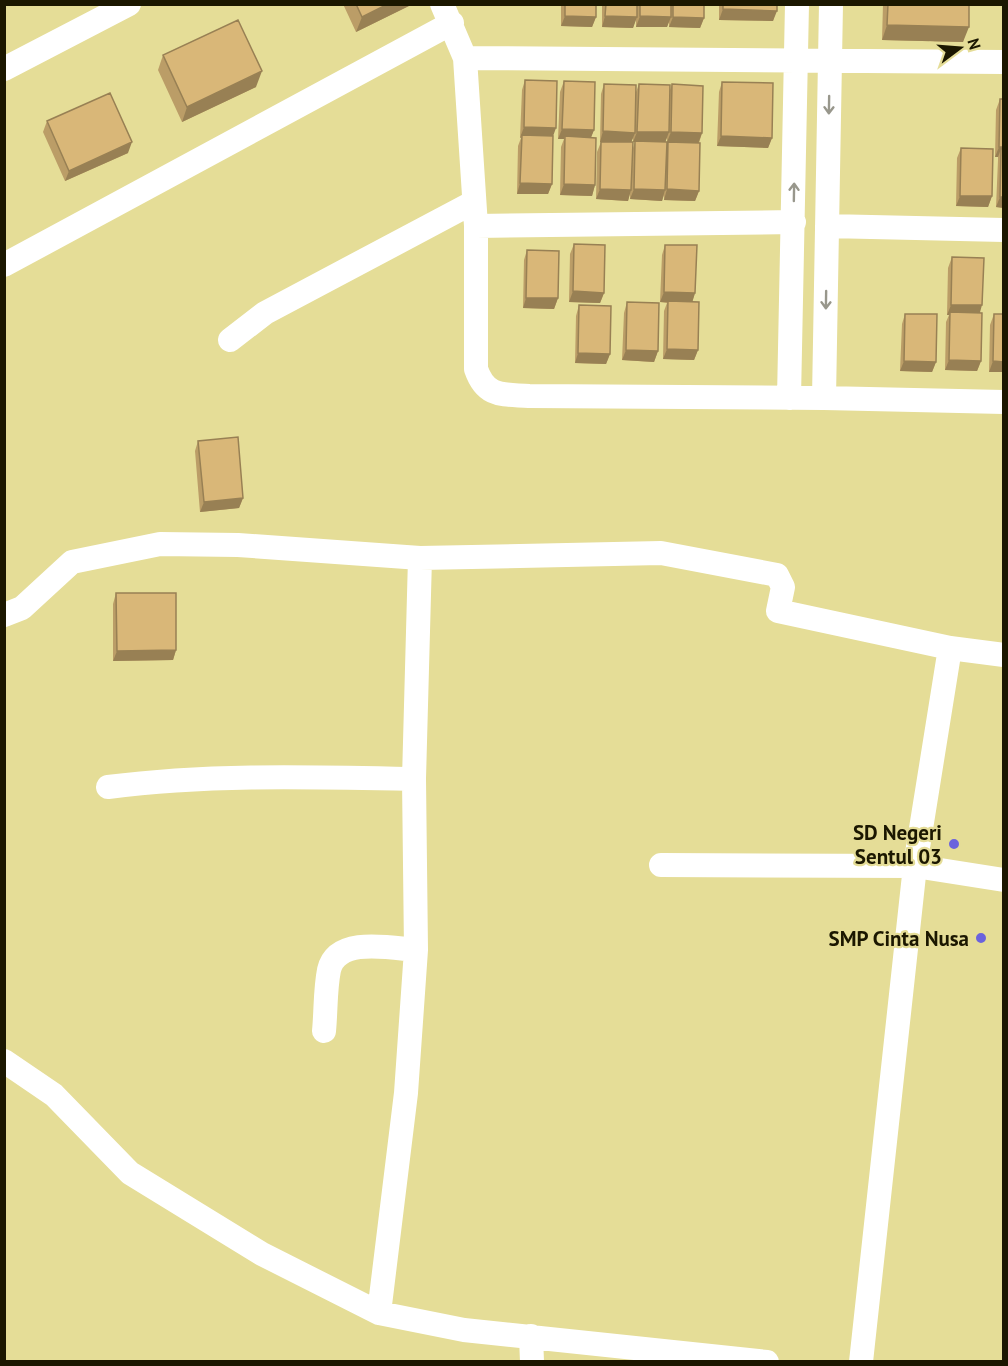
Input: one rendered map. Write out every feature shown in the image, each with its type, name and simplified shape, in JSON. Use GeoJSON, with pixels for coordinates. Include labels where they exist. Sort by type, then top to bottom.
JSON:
{"type":"FeatureCollection","features":[{"type":"Feature","properties":{"kind":"street"},"geometry":{"type":"LineString","coordinates":[[4,69],[129,4]]}},
{"type":"Feature","properties":{"kind":"street"},"geometry":{"type":"LineString","coordinates":[[789,398],[794,222],[796,4]]}},
{"type":"Feature","properties":{"kind":"street"},"geometry":{"type":"LineString","coordinates":[[824,398],[831,4]]}},
{"type":"Feature","properties":{"kind":"street"},"geometry":{"type":"LineString","coordinates":[[4,265],[447,14],[465,58],[475,214],[476,369],[479,380],[489,390],[497,394],[530,396],[1004,402]]}},
{"type":"Feature","properties":{"kind":"street"},"geometry":{"type":"LineString","coordinates":[[465,58],[1004,62]]}},
{"type":"Feature","properties":{"kind":"street"},"geometry":{"type":"LineString","coordinates":[[230,340],[265,313],[475,214],[794,222]]}},
{"type":"Feature","properties":{"kind":"street"},"geometry":{"type":"LineString","coordinates":[[827,226],[1004,230]]}},
{"type":"Feature","properties":{"kind":"street"},"geometry":{"type":"LineString","coordinates":[[4,615],[22,608],[72,562],[160,544],[262,547],[420,558],[661,553],[777,575],[783,587],[778,611],[950,648],[1004,655]]}},
{"type":"Feature","properties":{"kind":"street"},"geometry":{"type":"LineString","coordinates":[[379,1313],[406,1093],[416,950],[414,779],[420,558]]}},
{"type":"Feature","properties":{"kind":"street"},"geometry":{"type":"LineString","coordinates":[[861,1362],[915,866],[950,648]]}},
{"type":"Feature","properties":{"kind":"street"},"geometry":{"type":"LineString","coordinates":[[108,787],[215,777],[414,779]]}},
{"type":"Feature","properties":{"kind":"street"},"geometry":{"type":"LineString","coordinates":[[661,865],[915,866],[1004,880]]}},
{"type":"Feature","properties":{"kind":"street"},"geometry":{"type":"LineString","coordinates":[[324,1031],[329,969],[336,956],[360,948],[416,950]]}},
{"type":"Feature","properties":{"kind":"street"},"geometry":{"type":"LineString","coordinates":[[4,1061],[54,1095],[130,1173],[262,1254],[379,1313],[464,1330],[767,1362]]}},
{"type":"Feature","properties":{"kind":"street"},"geometry":{"type":"LineString","coordinates":[[531,1336],[532,1362]]}},
{"type":"Feature","properties":{"kind":"building"},"geometry":{"type":"Polygon","coordinates":[[[356,4],[388,4],[362,17],[356,4]]]}},
{"type":"Feature","properties":{"kind":"building"},"geometry":{"type":"Polygon","coordinates":[[[565,4],[596,4],[596,17],[565,16],[565,4]]]}},
{"type":"Feature","properties":{"kind":"building"},"geometry":{"type":"Polygon","coordinates":[[[606,4],[637,4],[637,17],[605,16],[606,4]]]}},
{"type":"Feature","properties":{"kind":"building"},"geometry":{"type":"Polygon","coordinates":[[[640,4],[671,4],[671,17],[640,16],[640,4]]]}},
{"type":"Feature","properties":{"kind":"building"},"geometry":{"type":"Polygon","coordinates":[[[673,4],[704,4],[704,18],[673,17],[673,4]]]}},
{"type":"Feature","properties":{"kind":"building"},"geometry":{"type":"Polygon","coordinates":[[[723,4],[777,4],[777,11],[723,9],[723,4]]]}},
{"type":"Feature","properties":{"kind":"building"},"geometry":{"type":"Polygon","coordinates":[[[888,4],[969,4],[969,27],[887,25],[888,4]]]}},
{"type":"Feature","properties":{"kind":"building"},"geometry":{"type":"Polygon","coordinates":[[[238,20],[262,71],[187,107],[163,55],[238,20]]]}},
{"type":"Feature","properties":{"kind":"building"},"geometry":{"type":"Polygon","coordinates":[[[525,80],[557,81],[556,128],[524,127],[525,80]]]}},
{"type":"Feature","properties":{"kind":"building"},"geometry":{"type":"Polygon","coordinates":[[[564,81],[595,82],[594,130],[562,129],[564,81]]]}},
{"type":"Feature","properties":{"kind":"building"},"geometry":{"type":"Polygon","coordinates":[[[722,82],[773,83],[772,138],[721,136],[722,82]]]}},
{"type":"Feature","properties":{"kind":"building"},"geometry":{"type":"Polygon","coordinates":[[[604,84],[636,85],[635,133],[603,131],[604,84]]]}},
{"type":"Feature","properties":{"kind":"building"},"geometry":{"type":"Polygon","coordinates":[[[639,84],[670,85],[669,132],[637,132],[639,84]]]}},
{"type":"Feature","properties":{"kind":"building"},"geometry":{"type":"Polygon","coordinates":[[[672,84],[703,86],[702,133],[671,132],[672,84]]]}},
{"type":"Feature","properties":{"kind":"building"},"geometry":{"type":"Polygon","coordinates":[[[110,93],[132,142],[69,171],[47,121],[110,93]]]}},
{"type":"Feature","properties":{"kind":"building"},"geometry":{"type":"Polygon","coordinates":[[[1000,99],[1004,99],[1004,147],[999,147],[1000,99]]]}},
{"type":"Feature","properties":{"kind":"building"},"geometry":{"type":"Polygon","coordinates":[[[522,135],[553,136],[552,184],[520,183],[522,135]]]}},
{"type":"Feature","properties":{"kind":"building"},"geometry":{"type":"Polygon","coordinates":[[[565,136],[596,138],[595,185],[564,184],[565,136]]]}},
{"type":"Feature","properties":{"kind":"building"},"geometry":{"type":"Polygon","coordinates":[[[635,141],[667,142],[665,190],[634,189],[635,141]]]}},
{"type":"Feature","properties":{"kind":"building"},"geometry":{"type":"Polygon","coordinates":[[[601,142],[633,142],[631,190],[600,189],[601,142]]]}},
{"type":"Feature","properties":{"kind":"building"},"geometry":{"type":"Polygon","coordinates":[[[668,142],[700,143],[699,191],[667,189],[668,142]]]}},
{"type":"Feature","properties":{"kind":"building"},"geometry":{"type":"Polygon","coordinates":[[[961,148],[993,149],[992,196],[960,196],[961,148]]]}},
{"type":"Feature","properties":{"kind":"building"},"geometry":{"type":"Polygon","coordinates":[[[1001,149],[1004,149],[1004,197],[1000,197],[1001,149]]]}},
{"type":"Feature","properties":{"kind":"building"},"geometry":{"type":"Polygon","coordinates":[[[574,244],[605,245],[604,293],[573,291],[574,244]]]}},
{"type":"Feature","properties":{"kind":"building"},"geometry":{"type":"Polygon","coordinates":[[[665,245],[697,245],[695,293],[664,292],[665,245]]]}},
{"type":"Feature","properties":{"kind":"building"},"geometry":{"type":"Polygon","coordinates":[[[527,250],[559,251],[558,298],[526,298],[527,250]]]}},
{"type":"Feature","properties":{"kind":"building"},"geometry":{"type":"Polygon","coordinates":[[[952,257],[984,258],[982,305],[951,305],[952,257]]]}},
{"type":"Feature","properties":{"kind":"building"},"geometry":{"type":"Polygon","coordinates":[[[668,301],[699,302],[698,350],[667,349],[668,301]]]}},
{"type":"Feature","properties":{"kind":"building"},"geometry":{"type":"Polygon","coordinates":[[[627,302],[659,303],[658,351],[626,350],[627,302]]]}},
{"type":"Feature","properties":{"kind":"building"},"geometry":{"type":"Polygon","coordinates":[[[579,305],[611,306],[610,354],[578,353],[579,305]]]}},
{"type":"Feature","properties":{"kind":"building"},"geometry":{"type":"Polygon","coordinates":[[[950,312],[982,313],[981,361],[949,360],[950,312]]]}},
{"type":"Feature","properties":{"kind":"building"},"geometry":{"type":"Polygon","coordinates":[[[905,314],[937,314],[936,362],[904,361],[905,314]]]}},
{"type":"Feature","properties":{"kind":"building"},"geometry":{"type":"Polygon","coordinates":[[[994,314],[1004,314],[1004,362],[993,361],[994,314]]]}},
{"type":"Feature","properties":{"kind":"building"},"geometry":{"type":"Polygon","coordinates":[[[238,437],[243,498],[204,502],[198,441],[238,437]]]}},
{"type":"Feature","properties":{"kind":"building"},"geometry":{"type":"Polygon","coordinates":[[[116,593],[176,593],[176,650],[117,651],[116,593]]]}},
{"type":"Feature","properties":{"kind":"place","name":"SD Negeri Sentul 03"},"geometry":{"type":"Point","coordinates":[954,844]}},
{"type":"Feature","properties":{"kind":"place","name":"SMP Cinta Nusa"},"geometry":{"type":"Point","coordinates":[981,938]}}]}
